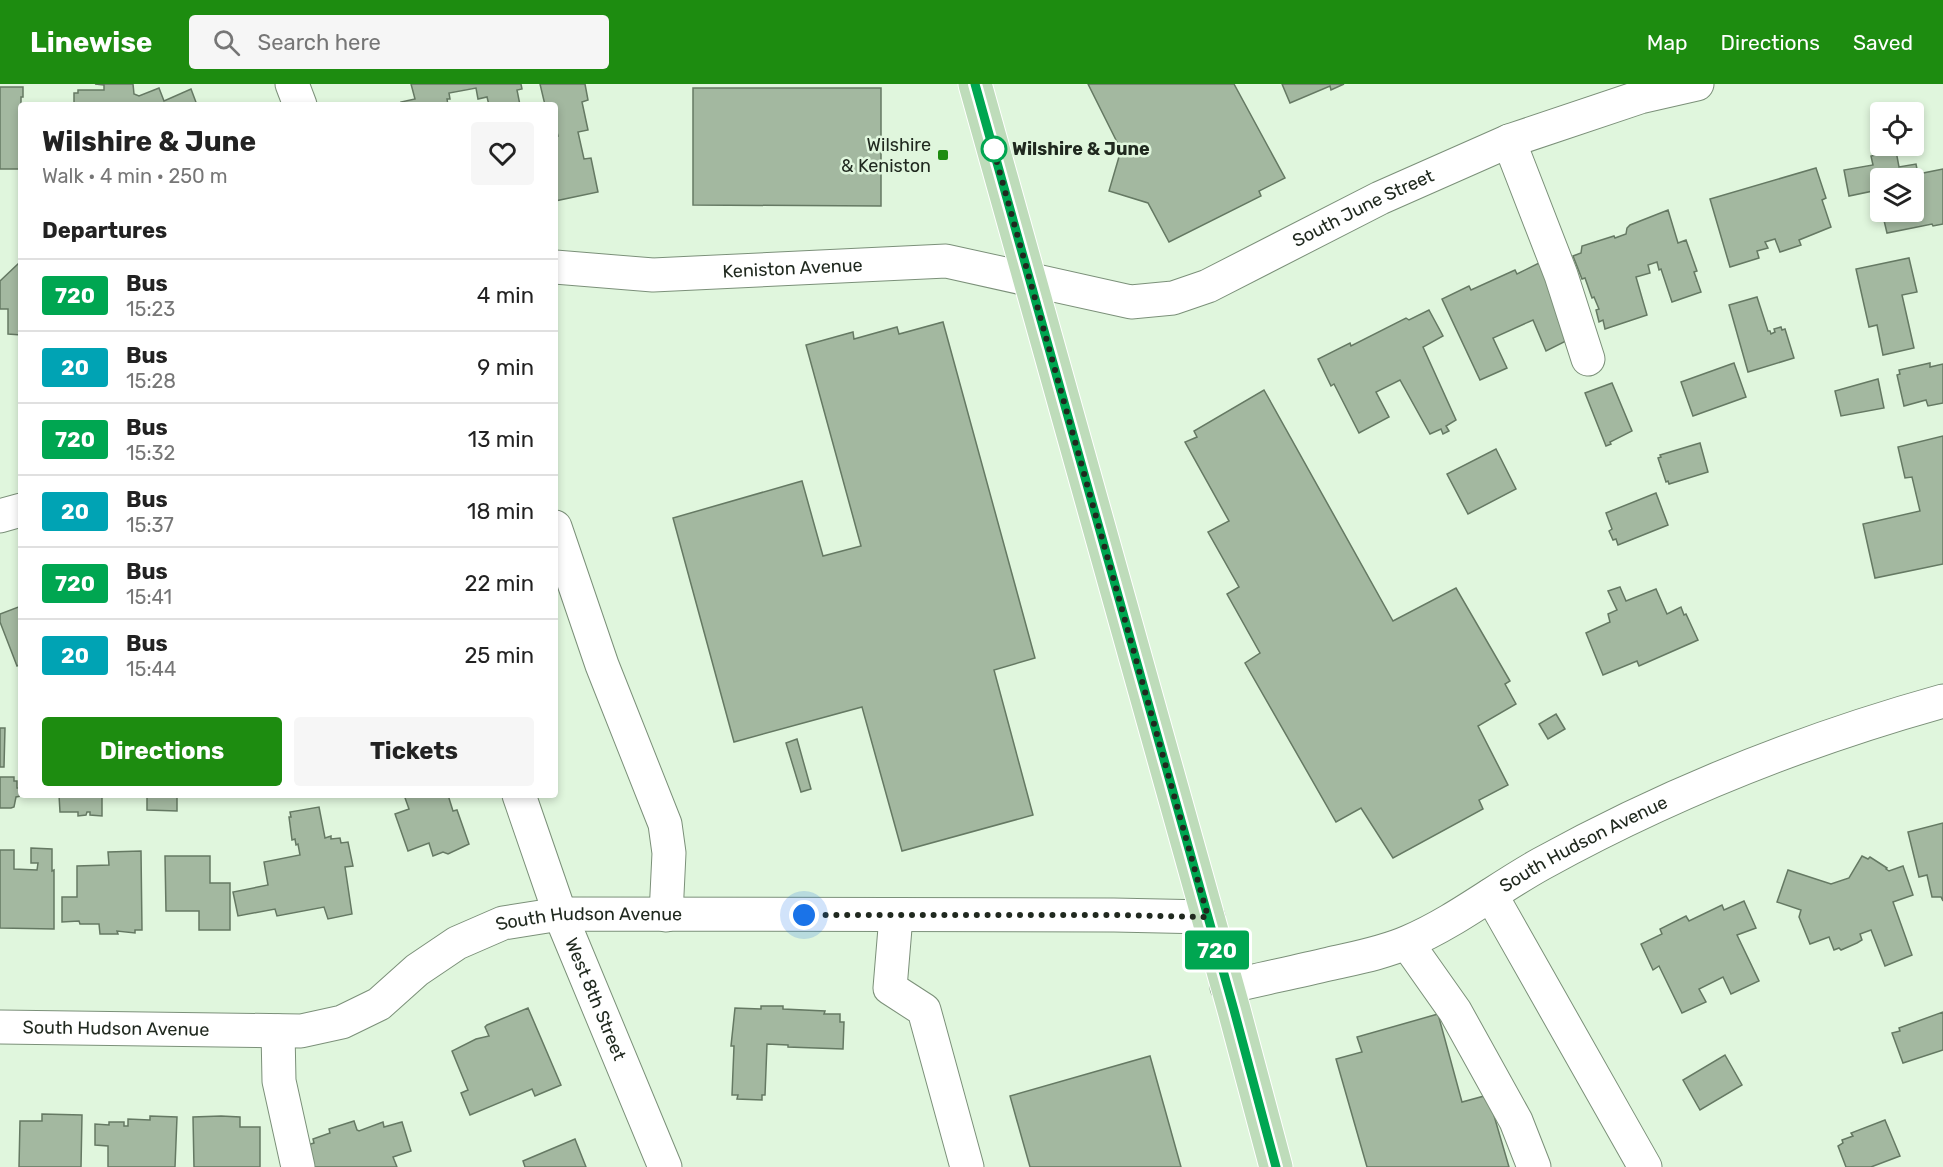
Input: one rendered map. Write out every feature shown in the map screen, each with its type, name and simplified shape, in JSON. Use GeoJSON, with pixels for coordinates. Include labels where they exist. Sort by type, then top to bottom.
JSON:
{"type":"FeatureCollection","features":[{"type":"Feature","properties":{"kind":"main road"},"geometry":{"type":"LineString","coordinates":[[975,84],[1276,1167]]}},
{"type":"Feature","properties":{"kind":"street"},"geometry":{"type":"LineString","coordinates":[[292,84],[299,102]]}},
{"type":"Feature","properties":{"kind":"street","name":"South June Street"},"geometry":{"type":"LineString","coordinates":[[1030,279],[1131,302],[1173,298],[1208,286],[1380,198],[1509,141],[1640,97],[1697,84]]}},
{"type":"Feature","properties":{"kind":"street"},"geometry":{"type":"LineString","coordinates":[[1509,141],[1561,275],[1588,359]]}},
{"type":"Feature","properties":{"kind":"street","name":"Keniston Avenue"},"geometry":{"type":"LineString","coordinates":[[558,267],[653,275],[946,261],[1030,279]]}},
{"type":"Feature","properties":{"kind":"street"},"geometry":{"type":"LineString","coordinates":[[0,516],[18,511]]}},
{"type":"Feature","properties":{"kind":"street"},"geometry":{"type":"LineString","coordinates":[[558,536],[602,665],[665,824],[669,853],[666,915]]}},
{"type":"Feature","properties":{"kind":"street","name":"South Hudson Avenue"},"geometry":{"type":"LineString","coordinates":[[1227,987],[1359,958],[1407,943],[1444,924],[1540,865],[1638,815],[1762,760],[1876,720],[1943,701]]}},
{"type":"Feature","properties":{"kind":"street","name":"West 8th Street"},"geometry":{"type":"LineString","coordinates":[[520,798],[560,914],[665,1167]]}},
{"type":"Feature","properties":{"kind":"street"},"geometry":{"type":"LineString","coordinates":[[1491,895],[1645,1167]]}},
{"type":"Feature","properties":{"kind":"street","name":"South Hudson Avenue"},"geometry":{"type":"LineString","coordinates":[[0,1027],[301,1031],[342,1022],[379,1004],[417,970],[457,944],[503,923],[560,914],[1208,917]]}},
{"type":"Feature","properties":{"kind":"street"},"geometry":{"type":"LineString","coordinates":[[896,916],[890,988],[924,1010],[967,1167]]}},
{"type":"Feature","properties":{"kind":"street"},"geometry":{"type":"LineString","coordinates":[[1407,943],[1455,1011],[1516,1121],[1534,1167]]}},
{"type":"Feature","properties":{"kind":"street"},"geometry":{"type":"LineString","coordinates":[[278,1031],[279,1081],[298,1167]]}},
{"type":"Feature","properties":{"kind":"building"},"geometry":{"type":"Polygon","coordinates":[[[95,84],[133,84],[134,94],[139,96],[159,88],[164,101],[191,89],[196,102],[74,102],[74,93],[78,93],[78,90],[104,90],[104,85],[95,84]]]}},
{"type":"Feature","properties":{"kind":"building"},"geometry":{"type":"Polygon","coordinates":[[[411,84],[521,84],[522,89],[517,90],[519,102],[488,102],[487,97],[478,99],[476,88],[449,93],[450,99],[447,99],[448,102],[401,102],[415,99],[411,84]]]}},
{"type":"Feature","properties":{"kind":"building"},"geometry":{"type":"Polygon","coordinates":[[[540,84],[585,84],[588,100],[582,102],[588,130],[578,132],[584,159],[591,158],[598,192],[558,200],[558,102],[544,102],[540,84]]]}},
{"type":"Feature","properties":{"kind":"building"},"geometry":{"type":"Polygon","coordinates":[[[1088,84],[1234,84],[1285,178],[1259,191],[1261,196],[1169,242],[1148,203],[1109,191],[1121,150],[1088,84]]]}},
{"type":"Feature","properties":{"kind":"building"},"geometry":{"type":"Polygon","coordinates":[[[1282,84],[1344,84],[1331,90],[1330,86],[1290,103],[1282,84]]]}},
{"type":"Feature","properties":{"kind":"building"},"geometry":{"type":"Polygon","coordinates":[[[0,87],[23,87],[23,97],[21,97],[21,102],[18,102],[18,169],[0,169],[0,87]]]}},
{"type":"Feature","properties":{"kind":"building"},"geometry":{"type":"Polygon","coordinates":[[[693,88],[881,88],[881,206],[693,205],[693,88]]]}},
{"type":"Feature","properties":{"kind":"building"},"geometry":{"type":"Polygon","coordinates":[[[1871,156],[1897,156],[1899,167],[1916,164],[1917,168],[1870,168],[1870,192],[1849,196],[1844,170],[1873,165],[1871,156]]]}},
{"type":"Feature","properties":{"kind":"building"},"geometry":{"type":"Polygon","coordinates":[[[1816,168],[1826,198],[1822,200],[1831,227],[1799,240],[1801,245],[1780,252],[1775,239],[1765,242],[1768,248],[1757,251],[1759,258],[1730,267],[1710,199],[1816,168]]]}},
{"type":"Feature","properties":{"kind":"building"},"geometry":{"type":"Polygon","coordinates":[[[1943,169],[1943,224],[1887,233],[1884,222],[1924,222],[1924,173],[1943,169]]]}},
{"type":"Feature","properties":{"kind":"building"},"geometry":{"type":"Polygon","coordinates":[[[1668,210],[1678,243],[1686,240],[1697,271],[1694,272],[1701,292],[1672,302],[1657,262],[1648,265],[1650,273],[1636,277],[1647,315],[1605,329],[1603,320],[1599,322],[1596,310],[1599,309],[1594,297],[1592,298],[1585,278],[1582,279],[1573,256],[1581,253],[1582,246],[1626,234],[1630,225],[1668,210]]]}},
{"type":"Feature","properties":{"kind":"building"},"geometry":{"type":"Polygon","coordinates":[[[1909,258],[1917,292],[1902,295],[1914,348],[1883,355],[1877,325],[1869,327],[1856,269],[1909,258]]]}},
{"type":"Feature","properties":{"kind":"building"},"geometry":{"type":"Polygon","coordinates":[[[1539,263],[1574,337],[1546,351],[1533,320],[1493,338],[1507,368],[1480,380],[1442,299],[1469,286],[1471,290],[1515,270],[1517,274],[1539,263]]]}},
{"type":"Feature","properties":{"kind":"building"},"geometry":{"type":"Polygon","coordinates":[[[18,264],[18,335],[8,334],[8,309],[0,309],[0,281],[18,264]]]}},
{"type":"Feature","properties":{"kind":"building"},"geometry":{"type":"Polygon","coordinates":[[[1757,297],[1768,331],[1771,334],[1775,332],[1774,329],[1781,327],[1782,330],[1785,329],[1794,358],[1748,372],[1729,305],[1757,297]]]}},
{"type":"Feature","properties":{"kind":"building"},"geometry":{"type":"Polygon","coordinates":[[[1429,310],[1443,336],[1423,347],[1456,420],[1446,426],[1449,431],[1443,434],[1441,429],[1430,434],[1400,380],[1376,392],[1389,417],[1359,433],[1334,384],[1331,386],[1318,359],[1350,343],[1351,346],[1406,318],[1409,320],[1429,310]]]}},
{"type":"Feature","properties":{"kind":"building"},"geometry":{"type":"Polygon","coordinates":[[[943,322],[1035,658],[994,670],[1033,815],[902,851],[862,707],[734,742],[673,518],[802,481],[823,556],[861,546],[806,345],[853,332],[854,339],[897,327],[899,334],[943,322]]]}},
{"type":"Feature","properties":{"kind":"building"},"geometry":{"type":"Polygon","coordinates":[[[1734,363],[1746,397],[1693,416],[1681,382],[1734,363]]]}},
{"type":"Feature","properties":{"kind":"building"},"geometry":{"type":"Polygon","coordinates":[[[1930,363],[1930,367],[1943,364],[1943,403],[1928,406],[1926,400],[1904,406],[1897,375],[1900,374],[1899,370],[1930,363]]]}},
{"type":"Feature","properties":{"kind":"building"},"geometry":{"type":"Polygon","coordinates":[[[1878,379],[1884,408],[1841,416],[1835,391],[1878,379]]]}},
{"type":"Feature","properties":{"kind":"building"},"geometry":{"type":"Polygon","coordinates":[[[1612,383],[1632,431],[1606,446],[1585,393],[1612,383]]]}},
{"type":"Feature","properties":{"kind":"building"},"geometry":{"type":"Polygon","coordinates":[[[1264,390],[1393,621],[1456,588],[1510,681],[1505,684],[1516,704],[1478,726],[1508,785],[1479,800],[1483,809],[1393,858],[1361,808],[1336,822],[1245,663],[1260,653],[1227,594],[1239,587],[1208,532],[1229,521],[1185,442],[1197,437],[1194,431],[1264,390]]]}},
{"type":"Feature","properties":{"kind":"building"},"geometry":{"type":"Polygon","coordinates":[[[1943,436],[1943,564],[1875,578],[1863,524],[1920,511],[1912,477],[1905,478],[1898,447],[1943,436]]]}},
{"type":"Feature","properties":{"kind":"building"},"geometry":{"type":"Polygon","coordinates":[[[1700,443],[1708,472],[1669,484],[1668,481],[1666,482],[1658,458],[1661,457],[1660,455],[1700,443]]]}},
{"type":"Feature","properties":{"kind":"building"},"geometry":{"type":"Polygon","coordinates":[[[1496,449],[1516,489],[1468,514],[1447,474],[1496,449]]]}},
{"type":"Feature","properties":{"kind":"building"},"geometry":{"type":"Polygon","coordinates":[[[1656,493],[1668,525],[1618,545],[1609,531],[1612,529],[1606,513],[1656,493]]]}},
{"type":"Feature","properties":{"kind":"building"},"geometry":{"type":"Polygon","coordinates":[[[1620,587],[1626,601],[1656,589],[1667,614],[1681,607],[1698,640],[1639,666],[1637,661],[1603,675],[1586,633],[1610,622],[1608,614],[1617,610],[1608,591],[1620,587]]]}},
{"type":"Feature","properties":{"kind":"building"},"geometry":{"type":"Polygon","coordinates":[[[18,607],[17,666],[0,622],[0,614],[18,607]]]}},
{"type":"Feature","properties":{"kind":"building"},"geometry":{"type":"Polygon","coordinates":[[[1556,714],[1565,729],[1548,739],[1539,724],[1556,714]]]}},
{"type":"Feature","properties":{"kind":"building"},"geometry":{"type":"Polygon","coordinates":[[[0,728],[5,728],[4,767],[0,767],[0,728]]]}},
{"type":"Feature","properties":{"kind":"building"},"geometry":{"type":"Polygon","coordinates":[[[797,739],[811,789],[801,792],[786,743],[797,739]]]}},
{"type":"Feature","properties":{"kind":"building"},"geometry":{"type":"Polygon","coordinates":[[[0,777],[14,777],[14,781],[17,781],[18,797],[14,807],[0,808],[0,777]]]}},
{"type":"Feature","properties":{"kind":"building"},"geometry":{"type":"Polygon","coordinates":[[[59,798],[102,798],[102,816],[90,815],[90,812],[78,816],[78,812],[60,812],[59,798]]]}},
{"type":"Feature","properties":{"kind":"building"},"geometry":{"type":"Polygon","coordinates":[[[147,798],[177,798],[177,811],[147,810],[147,798]]]}},
{"type":"Feature","properties":{"kind":"building"},"geometry":{"type":"Polygon","coordinates":[[[405,798],[449,798],[453,811],[457,810],[469,844],[448,854],[443,852],[433,856],[429,843],[408,851],[395,814],[409,809],[405,798]]]}},
{"type":"Feature","properties":{"kind":"building"},"geometry":{"type":"Polygon","coordinates":[[[319,807],[325,838],[331,836],[331,839],[340,838],[341,843],[348,842],[353,866],[345,867],[352,914],[328,919],[324,907],[277,916],[275,909],[238,916],[233,892],[268,885],[264,862],[300,855],[298,844],[296,845],[295,839],[292,840],[290,812],[319,807]]]}},
{"type":"Feature","properties":{"kind":"building"},"geometry":{"type":"Polygon","coordinates":[[[1943,823],[1943,901],[1941,897],[1932,897],[1927,875],[1919,877],[1908,832],[1943,823]]]}},
{"type":"Feature","properties":{"kind":"building"},"geometry":{"type":"Polygon","coordinates":[[[31,848],[52,849],[54,929],[0,928],[0,850],[14,850],[14,869],[37,870],[38,863],[31,863],[31,848]]]}},
{"type":"Feature","properties":{"kind":"building"},"geometry":{"type":"Polygon","coordinates":[[[141,851],[142,930],[135,930],[135,933],[117,931],[118,934],[100,934],[99,924],[80,924],[79,921],[62,922],[62,897],[77,897],[77,866],[109,865],[108,852],[141,851]]]}},
{"type":"Feature","properties":{"kind":"building"},"geometry":{"type":"Polygon","coordinates":[[[165,856],[210,856],[210,883],[230,883],[230,930],[199,930],[199,911],[166,911],[165,856]]]}},
{"type":"Feature","properties":{"kind":"building"},"geometry":{"type":"Polygon","coordinates":[[[1862,856],[1868,859],[1870,857],[1889,871],[1903,866],[1913,895],[1893,902],[1912,955],[1885,966],[1871,930],[1860,934],[1862,940],[1841,950],[1839,948],[1834,950],[1829,937],[1810,944],[1799,917],[1801,910],[1777,902],[1788,870],[1831,884],[1849,878],[1862,856]]]}},
{"type":"Feature","properties":{"kind":"building"},"geometry":{"type":"Polygon","coordinates":[[[1744,901],[1756,928],[1737,935],[1759,981],[1731,994],[1723,977],[1699,989],[1706,1002],[1682,1013],[1659,966],[1653,970],[1641,944],[1662,934],[1660,929],[1686,916],[1689,921],[1722,905],[1724,910],[1744,901]]]}},
{"type":"Feature","properties":{"kind":"building"},"geometry":{"type":"Polygon","coordinates":[[[761,1006],[783,1006],[783,1009],[840,1014],[840,1022],[844,1022],[843,1049],[767,1044],[765,1095],[762,1095],[762,1100],[737,1099],[738,1095],[732,1095],[734,1046],[731,1046],[735,1008],[761,1009],[761,1006]]]}},
{"type":"Feature","properties":{"kind":"building"},"geometry":{"type":"Polygon","coordinates":[[[528,1008],[561,1085],[535,1096],[532,1089],[470,1115],[461,1093],[468,1090],[452,1051],[476,1039],[489,1036],[485,1027],[487,1025],[528,1008]]]}},
{"type":"Feature","properties":{"kind":"building"},"geometry":{"type":"Polygon","coordinates":[[[1943,1012],[1943,1050],[1903,1063],[1892,1033],[1900,1031],[1899,1028],[1943,1012]]]}},
{"type":"Feature","properties":{"kind":"building"},"geometry":{"type":"Polygon","coordinates":[[[1438,1014],[1462,1102],[1488,1095],[1509,1167],[1367,1167],[1336,1059],[1362,1052],[1357,1037],[1438,1014]]]}},
{"type":"Feature","properties":{"kind":"building"},"geometry":{"type":"Polygon","coordinates":[[[1725,1055],[1742,1085],[1700,1110],[1683,1080],[1725,1055]]]}},
{"type":"Feature","properties":{"kind":"building"},"geometry":{"type":"Polygon","coordinates":[[[1150,1056],[1181,1167],[1030,1167],[1010,1096],[1150,1056]]]}},
{"type":"Feature","properties":{"kind":"building"},"geometry":{"type":"Polygon","coordinates":[[[42,1114],[82,1115],[81,1167],[19,1167],[20,1121],[42,1121],[42,1114]]]}},
{"type":"Feature","properties":{"kind":"building"},"geometry":{"type":"Polygon","coordinates":[[[150,1116],[177,1117],[175,1167],[108,1167],[108,1146],[95,1145],[95,1124],[109,1125],[109,1122],[124,1122],[124,1126],[128,1126],[128,1119],[150,1120],[150,1116]]]}},
{"type":"Feature","properties":{"kind":"building"},"geometry":{"type":"Polygon","coordinates":[[[193,1117],[240,1117],[240,1127],[260,1127],[260,1167],[194,1167],[193,1117]]]}},
{"type":"Feature","properties":{"kind":"building"},"geometry":{"type":"Polygon","coordinates":[[[1885,1120],[1900,1156],[1871,1167],[1846,1167],[1838,1146],[1843,1143],[1842,1140],[1853,1136],[1851,1133],[1885,1120]]]}},
{"type":"Feature","properties":{"kind":"building"},"geometry":{"type":"Polygon","coordinates":[[[354,1121],[359,1131],[383,1122],[384,1127],[402,1122],[411,1151],[393,1157],[397,1167],[307,1167],[301,1147],[314,1143],[313,1139],[330,1133],[329,1129],[354,1121]]]}},
{"type":"Feature","properties":{"kind":"building"},"geometry":{"type":"Polygon","coordinates":[[[575,1139],[586,1167],[525,1167],[523,1161],[575,1139]]]}},
{"type":"Feature","properties":{"kind":"bus line","name":"720"},"geometry":{"type":"LineString","coordinates":[[975,84],[1276,1167]]}},
{"type":"Feature","properties":{"kind":"place","name":"Wilshire & June"},"geometry":{"type":"Point","coordinates":[994,149]}},
{"type":"Feature","properties":{"kind":"place","name":"Wilshire & Keniston"},"geometry":{"type":"Point","coordinates":[943,155]}},
{"type":"Feature","properties":{"kind":"route"},"geometry":{"type":"LineString","coordinates":[[804,915],[1208,917],[991,141],[994,149]]}}]}
